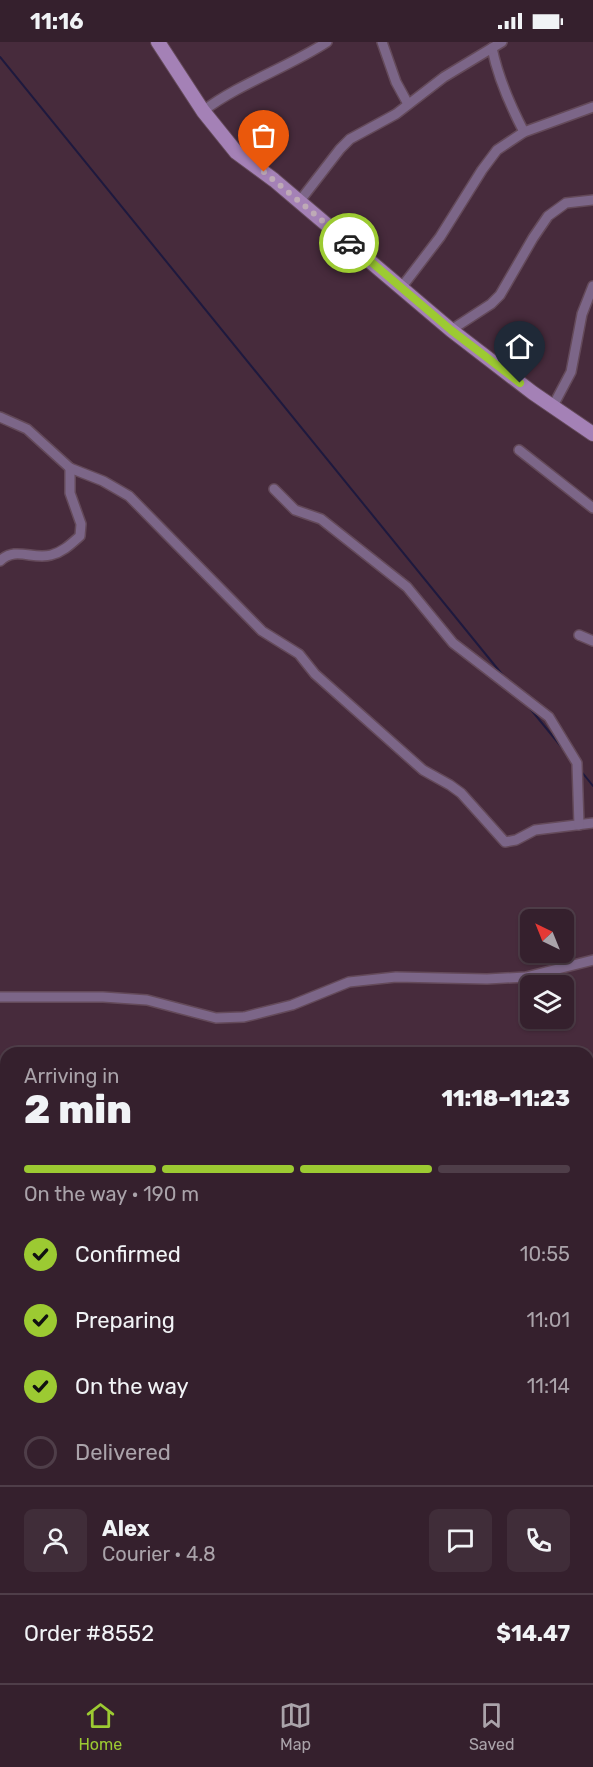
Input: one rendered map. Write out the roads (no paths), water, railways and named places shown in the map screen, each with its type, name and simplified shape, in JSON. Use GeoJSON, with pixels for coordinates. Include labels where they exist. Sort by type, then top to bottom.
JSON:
{"type":"FeatureCollection","features":[{"type":"Feature","properties":{"kind":"street"},"geometry":{"type":"LineString","coordinates":[[158,42],[202,111],[236,152],[274,180],[451,330],[593,434]]}},
{"type":"Feature","properties":{"kind":"street"},"geometry":{"type":"LineString","coordinates":[[202,111],[221,97],[304,57],[327,42]]}},
{"type":"Feature","properties":{"kind":"street"},"geometry":{"type":"LineString","coordinates":[[381,42],[396,82],[408,104]]}},
{"type":"Feature","properties":{"kind":"street"},"geometry":{"type":"LineString","coordinates":[[299,202],[340,149],[362,131],[378,124],[444,77],[502,42]]}},
{"type":"Feature","properties":{"kind":"street"},"geometry":{"type":"LineString","coordinates":[[492,48],[504,89],[524,132]]}},
{"type":"Feature","properties":{"kind":"street"},"geometry":{"type":"LineString","coordinates":[[400,288],[440,237],[497,150],[524,132],[593,107]]}},
{"type":"Feature","properties":{"kind":"street"},"geometry":{"type":"LineString","coordinates":[[451,330],[491,304],[500,295],[548,216],[566,203],[593,200]]}},
{"type":"Feature","properties":{"kind":"street"},"geometry":{"type":"LineString","coordinates":[[553,406],[571,372],[576,335],[590,302],[593,286]]}},
{"type":"Feature","properties":{"kind":"street"},"geometry":{"type":"LineString","coordinates":[[0,417],[27,429],[70,468],[104,481],[129,496],[262,631],[300,654],[315,674],[423,770],[461,793],[505,842],[516,840],[535,830],[593,824]]}},
{"type":"Feature","properties":{"kind":"street"},"geometry":{"type":"LineString","coordinates":[[519,450],[593,508]]}},
{"type":"Feature","properties":{"kind":"street"},"geometry":{"type":"LineString","coordinates":[[0,561],[10,554],[55,555],[80,536],[81,524],[70,493],[70,468]]}},
{"type":"Feature","properties":{"kind":"street"},"geometry":{"type":"LineString","coordinates":[[274,489],[296,510],[321,519],[407,587],[453,643],[549,717],[577,763],[579,825]]}},
{"type":"Feature","properties":{"kind":"street"},"geometry":{"type":"LineString","coordinates":[[579,635],[593,641]]}},
{"type":"Feature","properties":{"kind":"street"},"geometry":{"type":"LineString","coordinates":[[0,997],[103,997],[147,1000],[216,1018],[244,1017],[292,1005],[349,982],[396,977],[487,979],[526,977],[593,960]]}},
{"type":"Feature","properties":{"kind":"waterway"},"geometry":{"type":"LineString","coordinates":[[0,57],[505,678]]}},
{"type":"Feature","properties":{"kind":"waterway"},"geometry":{"type":"LineString","coordinates":[[528,706],[564,750]]}},
{"type":"Feature","properties":{"kind":"waterway"},"geometry":{"type":"LineString","coordinates":[[581,771],[593,786]]}}]}
